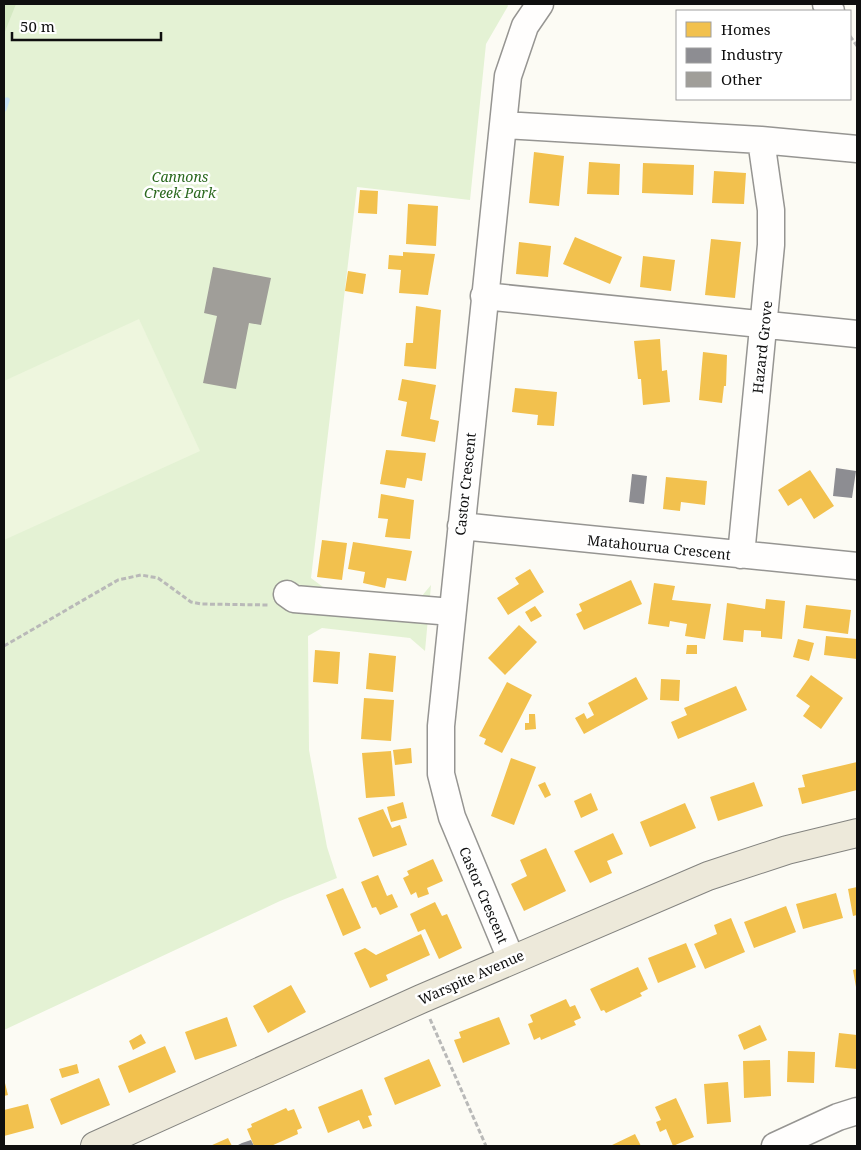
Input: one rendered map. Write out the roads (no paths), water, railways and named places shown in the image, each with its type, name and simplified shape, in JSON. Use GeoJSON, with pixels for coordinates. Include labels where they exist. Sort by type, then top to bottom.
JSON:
{"type":"FeatureCollection","features":[{"type":"Feature","properties":{"kind":"main road","name":"Warspite Avenue"},"geometry":{"type":"LineString","coordinates":[[95,1146],[511,959],[708,876],[787,850],[857,833]]}},
{"type":"Feature","properties":{"kind":"street","name":"Castor Crescent"},"geometry":{"type":"LineString","coordinates":[[511,959],[452,817],[442,774],[441,726],[508,76],[525,26],[540,4]]}},
{"type":"Feature","properties":{"kind":"street"},"geometry":{"type":"LineString","coordinates":[[503,125],[762,140],[857,148]]}},
{"type":"Feature","properties":{"kind":"street","name":"Hazard Grove"},"geometry":{"type":"LineString","coordinates":[[741,555],[771,245],[771,210],[762,140]]}},
{"type":"Feature","properties":{"kind":"street"},"geometry":{"type":"LineString","coordinates":[[484,296],[857,334]]}},
{"type":"Feature","properties":{"kind":"street","name":"Matahourua Crescent"},"geometry":{"type":"LineString","coordinates":[[461,526],[857,566]]}},
{"type":"Feature","properties":{"kind":"street"},"geometry":{"type":"LineString","coordinates":[[287,594],[294,599],[452,612]]}},
{"type":"Feature","properties":{"kind":"street"},"geometry":{"type":"LineString","coordinates":[[775,1146],[838,1117],[857,1111]]}},
{"type":"Feature","properties":{"kind":"waterway"},"geometry":{"type":"LineString","coordinates":[[4,109],[7,100]]}},
{"type":"Feature","properties":{"kind":"park label","name":"Cannons Creek Park"},"geometry":{"type":"Point","coordinates":[180,184]}}]}
